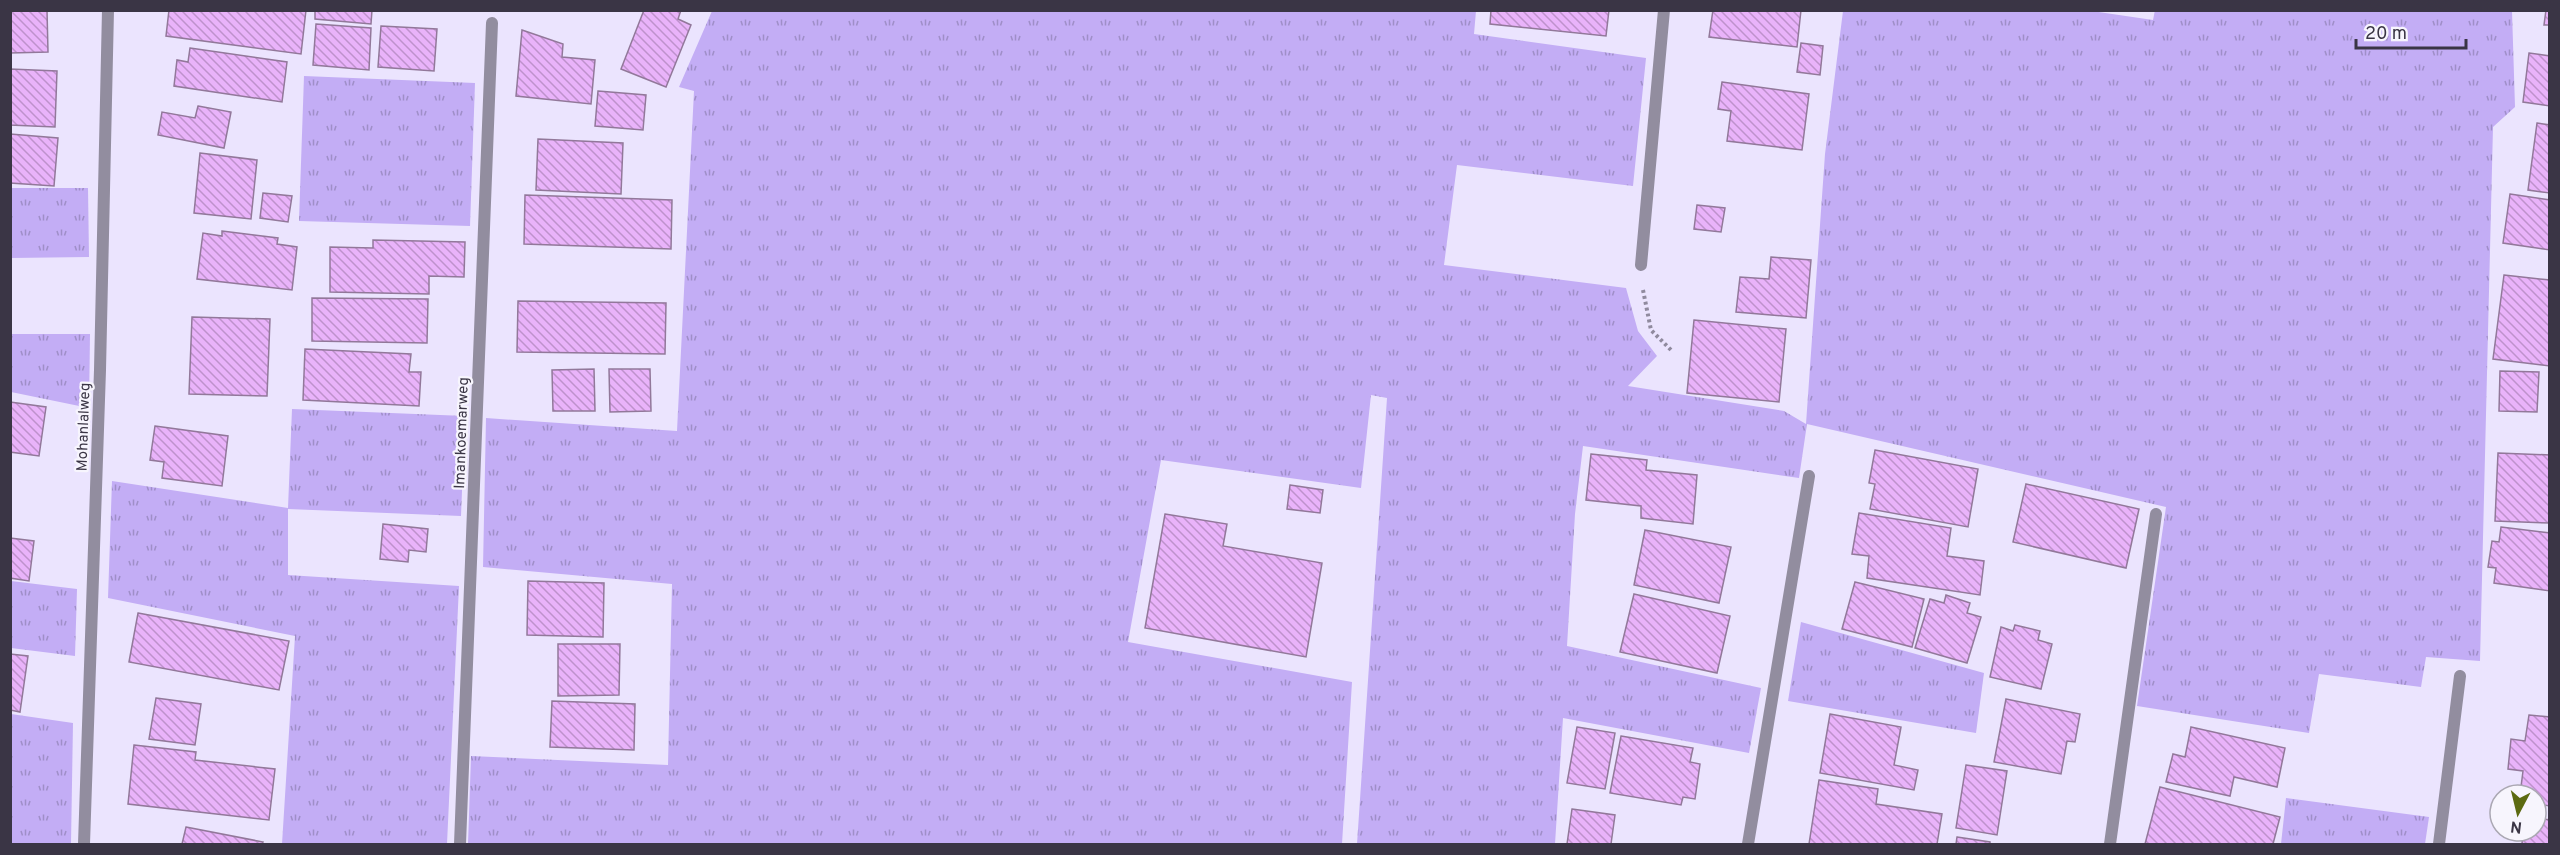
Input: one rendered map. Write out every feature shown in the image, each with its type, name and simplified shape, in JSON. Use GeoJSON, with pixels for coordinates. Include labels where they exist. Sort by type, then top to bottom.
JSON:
{"type":"FeatureCollection","features":[{"type":"Feature","properties":{"kind":"street","name":"Mohanlalweg"},"geometry":{"type":"LineString","coordinates":[[84,844],[100,370],[108,10]]}},
{"type":"Feature","properties":{"kind":"street"},"geometry":{"type":"LineString","coordinates":[[1641,265],[1664,10]]}},
{"type":"Feature","properties":{"kind":"street","name":"Imankoemarweg"},"geometry":{"type":"LineString","coordinates":[[460,844],[492,23]]}},
{"type":"Feature","properties":{"kind":"street"},"geometry":{"type":"LineString","coordinates":[[1748,844],[1809,476]]}},
{"type":"Feature","properties":{"kind":"street"},"geometry":{"type":"LineString","coordinates":[[2110,844],[2156,514]]}},
{"type":"Feature","properties":{"kind":"street"},"geometry":{"type":"LineString","coordinates":[[2439,844],[2460,675]]}},
{"type":"Feature","properties":{"kind":"path"},"geometry":{"type":"LineString","coordinates":[[1641,265],[1643,300],[1651,330],[1673,352]]}},
{"type":"Feature","properties":{"kind":"green space"},"geometry":{"type":"Polygon","coordinates":[[[2085,10],[2153,20],[2155,10],[2512,11],[2515,107],[2493,127],[2480,661],[2426,657],[2421,687],[2319,674],[2309,733],[2137,706],[2166,507],[1807,424],[1799,478],[1583,446],[1575,514],[1567,646],[1761,688],[1749,753],[1563,718],[1555,844],[1357,844],[1387,398],[1371,395],[1361,488],[1161,460],[1128,642],[1352,682],[1342,844],[468,844],[471,756],[668,765],[672,584],[483,567],[486,418],[677,431],[694,91],[679,87],[712,11],[1476,11],[1474,34],[1646,58],[1633,186],[1457,165],[1444,265],[1626,288],[1638,331],[1657,356],[1628,386],[1784,411],[1806,424],[1825,154],[1843,11],[2085,10]]]}},
{"type":"Feature","properties":{"kind":"green space"},"geometry":{"type":"Polygon","coordinates":[[[304,76],[475,83],[470,226],[299,221],[304,76]]]}},
{"type":"Feature","properties":{"kind":"green space"},"geometry":{"type":"Polygon","coordinates":[[[10,188],[88,188],[89,257],[11,258],[10,188]]]}},
{"type":"Feature","properties":{"kind":"green space"},"geometry":{"type":"Polygon","coordinates":[[[10,334],[90,334],[89,408],[11,392],[10,334]]]}},
{"type":"Feature","properties":{"kind":"green space"},"geometry":{"type":"Polygon","coordinates":[[[292,409],[465,416],[461,516],[288,509],[288,575],[459,586],[447,844],[282,844],[295,636],[108,598],[112,481],[288,508],[292,409]]]}},
{"type":"Feature","properties":{"kind":"green space"},"geometry":{"type":"Polygon","coordinates":[[[11,581],[77,589],[75,656],[11,648],[11,581]]]}},
{"type":"Feature","properties":{"kind":"green space"},"geometry":{"type":"Polygon","coordinates":[[[1801,622],[1984,673],[1976,733],[1788,701],[1801,622]]]}},
{"type":"Feature","properties":{"kind":"green space"},"geometry":{"type":"Polygon","coordinates":[[[11,714],[73,723],[71,844],[11,844],[11,714]]]}},
{"type":"Feature","properties":{"kind":"green space"},"geometry":{"type":"Polygon","coordinates":[[[2286,798],[2429,817],[2425,844],[2281,844],[2286,798]]]}},
{"type":"Feature","properties":{"kind":"building"},"geometry":{"type":"Polygon","coordinates":[[[10,10],[47,10],[48,52],[10,53],[10,10]]]}},
{"type":"Feature","properties":{"kind":"building"},"geometry":{"type":"Polygon","coordinates":[[[169,10],[306,10],[301,54],[166,36],[169,10]]]}},
{"type":"Feature","properties":{"kind":"building"},"geometry":{"type":"Polygon","coordinates":[[[315,10],[372,10],[371,24],[315,19],[315,10]]]}},
{"type":"Feature","properties":{"kind":"building"},"geometry":{"type":"Polygon","coordinates":[[[644,10],[681,10],[678,19],[691,25],[666,87],[621,69],[644,10]]]}},
{"type":"Feature","properties":{"kind":"building"},"geometry":{"type":"Polygon","coordinates":[[[1491,10],[1609,10],[1606,36],[1490,24],[1491,10]]]}},
{"type":"Feature","properties":{"kind":"building"},"geometry":{"type":"Polygon","coordinates":[[[1713,10],[1801,10],[1797,47],[1709,37],[1713,10]]]}},
{"type":"Feature","properties":{"kind":"building"},"geometry":{"type":"Polygon","coordinates":[[[2546,10],[2550,10],[2550,25],[2544,25],[2546,10]]]}},
{"type":"Feature","properties":{"kind":"building"},"geometry":{"type":"Polygon","coordinates":[[[316,24],[371,28],[369,70],[313,65],[316,24]]]}},
{"type":"Feature","properties":{"kind":"building"},"geometry":{"type":"Polygon","coordinates":[[[381,26],[437,29],[434,71],[378,67],[381,26]]]}},
{"type":"Feature","properties":{"kind":"building"},"geometry":{"type":"Polygon","coordinates":[[[522,30],[563,44],[562,57],[595,60],[591,104],[516,96],[522,30]]]}},
{"type":"Feature","properties":{"kind":"building"},"geometry":{"type":"Polygon","coordinates":[[[1801,43],[1823,46],[1820,75],[1797,72],[1801,43]]]}},
{"type":"Feature","properties":{"kind":"building"},"geometry":{"type":"Polygon","coordinates":[[[190,48],[287,62],[282,102],[174,86],[177,60],[188,62],[190,48]]]}},
{"type":"Feature","properties":{"kind":"building"},"geometry":{"type":"Polygon","coordinates":[[[2529,53],[2550,56],[2550,106],[2523,102],[2529,53]]]}},
{"type":"Feature","properties":{"kind":"building"},"geometry":{"type":"Polygon","coordinates":[[[10,69],[57,71],[55,127],[10,125],[10,69]]]}},
{"type":"Feature","properties":{"kind":"building"},"geometry":{"type":"Polygon","coordinates":[[[1722,82],[1809,94],[1802,150],[1727,141],[1731,111],[1718,109],[1722,82]]]}},
{"type":"Feature","properties":{"kind":"building"},"geometry":{"type":"Polygon","coordinates":[[[598,91],[646,95],[643,130],[595,126],[598,91]]]}},
{"type":"Feature","properties":{"kind":"building"},"geometry":{"type":"Polygon","coordinates":[[[198,106],[231,112],[224,148],[158,135],[162,112],[195,118],[198,106]]]}},
{"type":"Feature","properties":{"kind":"building"},"geometry":{"type":"Polygon","coordinates":[[[2537,123],[2550,125],[2550,193],[2528,190],[2537,123]]]}},
{"type":"Feature","properties":{"kind":"building"},"geometry":{"type":"Polygon","coordinates":[[[10,134],[58,138],[54,186],[10,183],[10,134]]]}},
{"type":"Feature","properties":{"kind":"building"},"geometry":{"type":"Polygon","coordinates":[[[538,139],[623,143],[621,194],[536,190],[538,139]]]}},
{"type":"Feature","properties":{"kind":"building"},"geometry":{"type":"Polygon","coordinates":[[[200,153],[257,160],[251,219],[194,213],[200,153]]]}},
{"type":"Feature","properties":{"kind":"building"},"geometry":{"type":"Polygon","coordinates":[[[263,193],[292,196],[288,222],[260,218],[263,193]]]}},
{"type":"Feature","properties":{"kind":"building"},"geometry":{"type":"Polygon","coordinates":[[[2510,194],[2550,200],[2550,250],[2503,243],[2510,194]]]}},
{"type":"Feature","properties":{"kind":"building"},"geometry":{"type":"Polygon","coordinates":[[[525,195],[672,200],[671,249],[524,244],[525,195]]]}},
{"type":"Feature","properties":{"kind":"building"},"geometry":{"type":"Polygon","coordinates":[[[1697,205],[1725,208],[1721,232],[1694,229],[1697,205]]]}},
{"type":"Feature","properties":{"kind":"building"},"geometry":{"type":"Polygon","coordinates":[[[222,231],[278,238],[277,244],[297,247],[292,290],[197,279],[203,233],[222,236],[222,231]]]}},
{"type":"Feature","properties":{"kind":"building"},"geometry":{"type":"Polygon","coordinates":[[[373,240],[465,242],[464,277],[429,276],[429,294],[330,292],[330,247],[373,248],[373,240]]]}},
{"type":"Feature","properties":{"kind":"building"},"geometry":{"type":"Polygon","coordinates":[[[1771,257],[1811,260],[1806,318],[1736,312],[1740,277],[1769,279],[1771,257]]]}},
{"type":"Feature","properties":{"kind":"building"},"geometry":{"type":"Polygon","coordinates":[[[2504,275],[2550,280],[2550,366],[2493,359],[2504,275]]]}},
{"type":"Feature","properties":{"kind":"building"},"geometry":{"type":"Polygon","coordinates":[[[312,298],[428,299],[427,343],[312,341],[312,298]]]}},
{"type":"Feature","properties":{"kind":"building"},"geometry":{"type":"Polygon","coordinates":[[[518,301],[666,303],[665,354],[517,352],[518,301]]]}},
{"type":"Feature","properties":{"kind":"building"},"geometry":{"type":"Polygon","coordinates":[[[192,317],[270,319],[267,396],[189,394],[192,317]]]}},
{"type":"Feature","properties":{"kind":"building"},"geometry":{"type":"Polygon","coordinates":[[[1694,320],[1786,329],[1779,402],[1687,393],[1694,320]]]}},
{"type":"Feature","properties":{"kind":"building"},"geometry":{"type":"Polygon","coordinates":[[[305,349],[411,354],[409,372],[421,372],[419,406],[303,400],[305,349]]]}},
{"type":"Feature","properties":{"kind":"building"},"geometry":{"type":"Polygon","coordinates":[[[594,369],[595,411],[553,411],[552,370],[594,369]]]}},
{"type":"Feature","properties":{"kind":"building"},"geometry":{"type":"Polygon","coordinates":[[[609,369],[650,369],[651,411],[610,412],[609,369]]]}},
{"type":"Feature","properties":{"kind":"building"},"geometry":{"type":"Polygon","coordinates":[[[2500,371],[2539,372],[2537,412],[2499,411],[2500,371]]]}},
{"type":"Feature","properties":{"kind":"building"},"geometry":{"type":"Polygon","coordinates":[[[10,402],[46,407],[39,456],[10,452],[10,402]]]}},
{"type":"Feature","properties":{"kind":"building"},"geometry":{"type":"Polygon","coordinates":[[[155,426],[228,436],[222,486],[162,478],[164,462],[150,460],[155,426]]]}},
{"type":"Feature","properties":{"kind":"building"},"geometry":{"type":"Polygon","coordinates":[[[1875,450],[1978,469],[1968,527],[1870,509],[1875,484],[1869,483],[1875,450]]]}},
{"type":"Feature","properties":{"kind":"building"},"geometry":{"type":"Polygon","coordinates":[[[2498,453],[2550,455],[2550,523],[2495,521],[2498,453]]]}},
{"type":"Feature","properties":{"kind":"building"},"geometry":{"type":"Polygon","coordinates":[[[1591,454],[1647,460],[1646,470],[1697,475],[1693,524],[1641,518],[1641,506],[1586,500],[1591,454]]]}},
{"type":"Feature","properties":{"kind":"building"},"geometry":{"type":"Polygon","coordinates":[[[2026,484],[2139,509],[2126,568],[2013,542],[2026,484]]]}},
{"type":"Feature","properties":{"kind":"building"},"geometry":{"type":"Polygon","coordinates":[[[1290,485],[1323,490],[1320,513],[1287,509],[1290,485]]]}},
{"type":"Feature","properties":{"kind":"building"},"geometry":{"type":"Polygon","coordinates":[[[1859,513],[1951,528],[1947,556],[1984,561],[1980,595],[1867,578],[1869,556],[1852,554],[1859,513]]]}},
{"type":"Feature","properties":{"kind":"building"},"geometry":{"type":"Polygon","coordinates":[[[1165,514],[1227,524],[1223,546],[1322,563],[1306,657],[1145,628],[1165,514]]]}},
{"type":"Feature","properties":{"kind":"building"},"geometry":{"type":"Polygon","coordinates":[[[383,524],[428,529],[426,552],[409,550],[408,562],[380,559],[383,524]]]}},
{"type":"Feature","properties":{"kind":"building"},"geometry":{"type":"Polygon","coordinates":[[[2501,527],[2550,533],[2550,591],[2494,583],[2496,568],[2488,567],[2492,541],[2499,542],[2501,527]]]}},
{"type":"Feature","properties":{"kind":"building"},"geometry":{"type":"Polygon","coordinates":[[[1645,530],[1731,547],[1719,603],[1634,585],[1645,530]]]}},
{"type":"Feature","properties":{"kind":"building"},"geometry":{"type":"Polygon","coordinates":[[[10,538],[34,541],[29,581],[10,578],[10,538]]]}},
{"type":"Feature","properties":{"kind":"building"},"geometry":{"type":"Polygon","coordinates":[[[528,581],[604,583],[603,637],[527,635],[528,581]]]}},
{"type":"Feature","properties":{"kind":"building"},"geometry":{"type":"Polygon","coordinates":[[[1855,582],[1924,599],[1912,647],[1842,629],[1855,582]]]}},
{"type":"Feature","properties":{"kind":"building"},"geometry":{"type":"Polygon","coordinates":[[[1634,594],[1730,616],[1717,673],[1620,652],[1634,594]]]}},
{"type":"Feature","properties":{"kind":"building"},"geometry":{"type":"Polygon","coordinates":[[[1946,595],[1970,603],[1967,613],[1981,617],[1967,663],[1915,648],[1930,599],[1944,603],[1946,595]]]}},
{"type":"Feature","properties":{"kind":"building"},"geometry":{"type":"Polygon","coordinates":[[[138,613],[289,641],[279,690],[129,662],[138,613]]]}},
{"type":"Feature","properties":{"kind":"building"},"geometry":{"type":"Polygon","coordinates":[[[2015,625],[2040,631],[2038,640],[2052,644],[2041,689],[1990,677],[2001,627],[2013,631],[2015,625]]]}},
{"type":"Feature","properties":{"kind":"building"},"geometry":{"type":"Polygon","coordinates":[[[558,644],[620,644],[619,695],[558,696],[558,644]]]}},
{"type":"Feature","properties":{"kind":"building"},"geometry":{"type":"Polygon","coordinates":[[[10,654],[28,656],[20,712],[10,710],[10,654]]]}},
{"type":"Feature","properties":{"kind":"building"},"geometry":{"type":"Polygon","coordinates":[[[156,698],[201,704],[195,745],[149,739],[156,698]]]}},
{"type":"Feature","properties":{"kind":"building"},"geometry":{"type":"Polygon","coordinates":[[[2006,699],[2080,714],[2075,742],[2067,741],[2061,774],[1994,762],[2006,699]]]}},
{"type":"Feature","properties":{"kind":"building"},"geometry":{"type":"Polygon","coordinates":[[[552,701],[635,704],[634,750],[550,747],[552,701]]]}},
{"type":"Feature","properties":{"kind":"building"},"geometry":{"type":"Polygon","coordinates":[[[1830,714],[1901,727],[1894,765],[1918,770],[1914,790],[1820,773],[1830,714]]]}},
{"type":"Feature","properties":{"kind":"building"},"geometry":{"type":"Polygon","coordinates":[[[2529,715],[2550,717],[2550,806],[2548,806],[2548,783],[2522,783],[2523,771],[2508,769],[2511,739],[2525,741],[2529,715]]]}},
{"type":"Feature","properties":{"kind":"building"},"geometry":{"type":"Polygon","coordinates":[[[1577,727],[1615,733],[1605,789],[1567,783],[1577,727]]]}},
{"type":"Feature","properties":{"kind":"building"},"geometry":{"type":"Polygon","coordinates":[[[2191,727],[2285,748],[2277,787],[2234,777],[2230,796],[2166,782],[2173,754],[2185,757],[2191,727]]]}},
{"type":"Feature","properties":{"kind":"building"},"geometry":{"type":"Polygon","coordinates":[[[1621,736],[1693,748],[1690,762],[1700,764],[1695,799],[1683,797],[1681,805],[1610,793],[1621,736]]]}},
{"type":"Feature","properties":{"kind":"building"},"geometry":{"type":"Polygon","coordinates":[[[134,745],[196,752],[195,760],[275,769],[269,820],[128,804],[134,745]]]}},
{"type":"Feature","properties":{"kind":"building"},"geometry":{"type":"Polygon","coordinates":[[[1966,765],[2007,771],[1997,835],[1956,828],[1966,765]]]}},
{"type":"Feature","properties":{"kind":"building"},"geometry":{"type":"Polygon","coordinates":[[[1819,780],[1878,789],[1876,804],[1942,814],[1937,844],[1809,844],[1819,780]]]}},
{"type":"Feature","properties":{"kind":"building"},"geometry":{"type":"Polygon","coordinates":[[[2160,787],[2280,817],[2273,844],[2145,844],[2160,787]]]}},
{"type":"Feature","properties":{"kind":"building"},"geometry":{"type":"Polygon","coordinates":[[[1572,809],[1615,815],[1611,844],[1567,844],[1572,809]]]}},
{"type":"Feature","properties":{"kind":"building"},"geometry":{"type":"Polygon","coordinates":[[[2548,820],[2550,820],[2550,844],[2522,844],[2548,843],[2548,820]]]}},
{"type":"Feature","properties":{"kind":"building"},"geometry":{"type":"Polygon","coordinates":[[[186,827],[263,842],[262,844],[182,844],[186,827]]]}},
{"type":"Feature","properties":{"kind":"building"},"geometry":{"type":"Polygon","coordinates":[[[1957,837],[1990,842],[1990,844],[1956,844],[1957,837]]]}}]}
